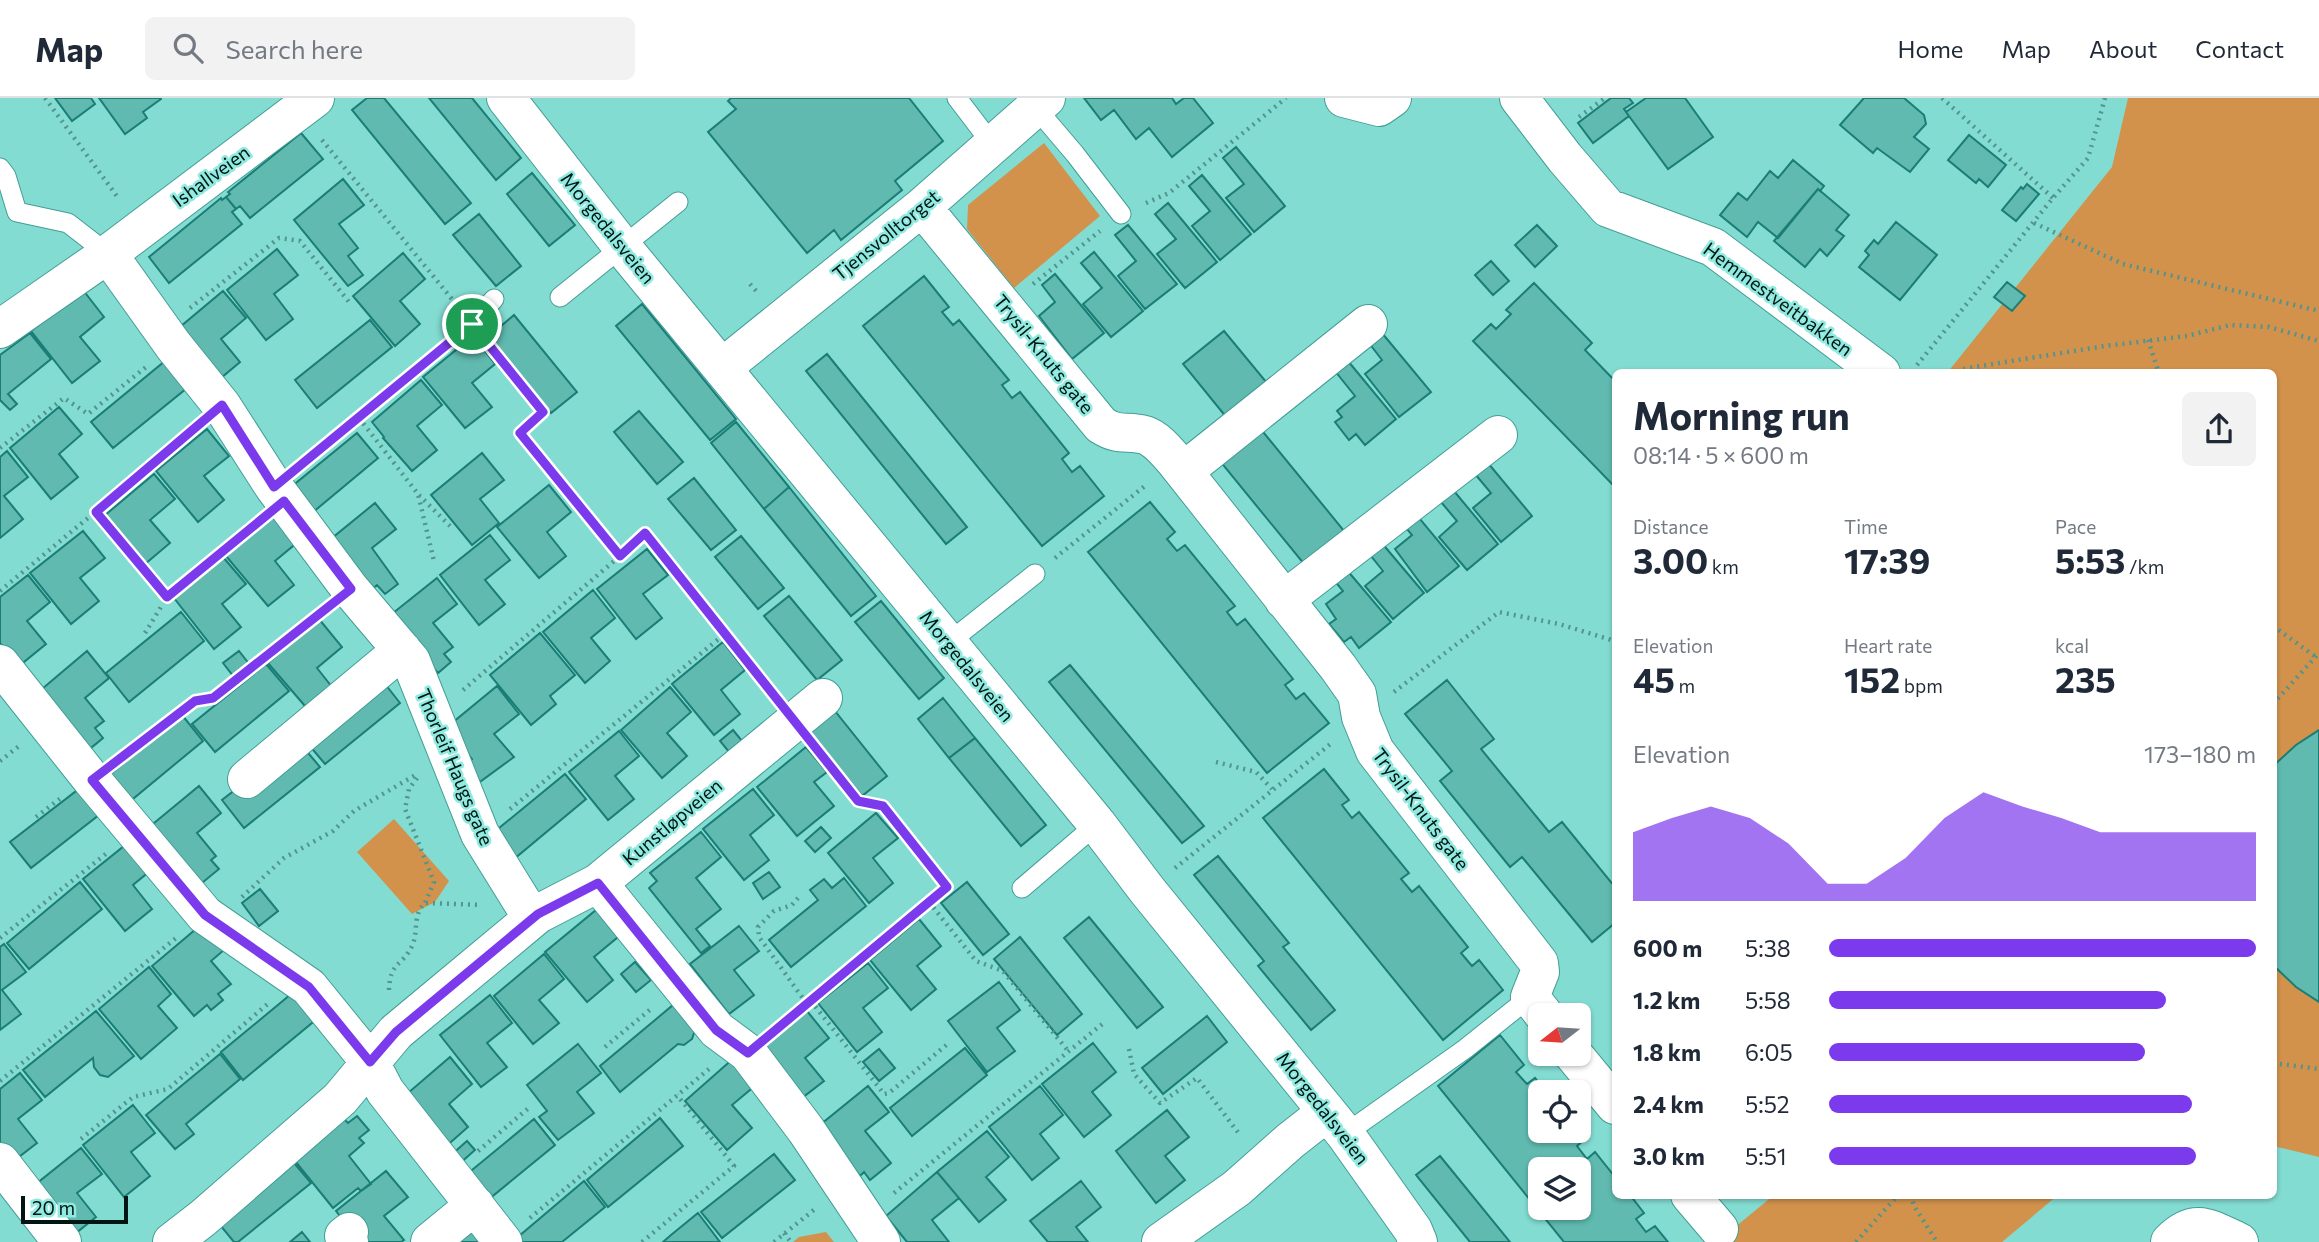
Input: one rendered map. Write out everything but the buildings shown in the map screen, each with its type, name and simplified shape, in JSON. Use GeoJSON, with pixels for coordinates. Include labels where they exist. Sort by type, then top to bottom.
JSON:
{"type":"FeatureCollection","features":[{"type":"Feature","properties":{"kind":"street","name":"Morgedalsveien"},"geometry":{"type":"LineString","coordinates":[[506,98],[623,248],[1097,824],[1147,890],[1336,1123],[1407,1220],[1418,1242]]}},
{"type":"Feature","properties":{"kind":"street"},"geometry":{"type":"LineString","coordinates":[[1344,98],[1379,107],[1392,98]]}},
{"type":"Feature","properties":{"kind":"street","name":"Hemmestveitbakken"},"geometry":{"type":"LineString","coordinates":[[1519,98],[1608,208],[1713,247],[1876,369]]}},
{"type":"Feature","properties":{"kind":"street","name":"Tjensvolltorget"},"geometry":{"type":"LineString","coordinates":[[723,367],[922,207],[1041,103]]}},
{"type":"Feature","properties":{"kind":"street","name":"Ishallveien"},"geometry":{"type":"LineString","coordinates":[[0,329],[108,254],[307,104]]}},
{"type":"Feature","properties":{"kind":"street","name":"Trysil-Knuts gate"},"geometry":{"type":"LineString","coordinates":[[922,207],[1101,425],[1114,433],[1145,435],[1160,445],[1180,466],[1338,667],[1357,694],[1362,717],[1375,751],[1539,963],[1537,1003]]}},
{"type":"Feature","properties":{"kind":"street","name":"Thorleif Haugs gate"},"geometry":{"type":"LineString","coordinates":[[108,254],[168,338],[222,405],[279,494],[351,589],[411,661],[480,834],[531,909]]}},
{"type":"Feature","properties":{"kind":"street"},"geometry":{"type":"LineString","coordinates":[[1180,466],[1368,324]]}},
{"type":"Feature","properties":{"kind":"street"},"geometry":{"type":"LineString","coordinates":[[1284,600],[1497,435]]}},
{"type":"Feature","properties":{"kind":"street"},"geometry":{"type":"LineString","coordinates":[[247,779],[401,650]]}},
{"type":"Feature","properties":{"kind":"street"},"geometry":{"type":"LineString","coordinates":[[0,664],[92,780],[211,919],[309,987],[370,1062],[385,1091],[503,1241]]}},
{"type":"Feature","properties":{"kind":"street","name":"Kunstløpveien"},"geometry":{"type":"LineString","coordinates":[[172,1242],[212,1230],[340,1099],[396,1032],[531,909],[598,883],[809,709]]}},
{"type":"Feature","properties":{"kind":"street"},"geometry":{"type":"LineString","coordinates":[[598,883],[716,1030],[739,1046],[806,1130],[872,1230]]}},
{"type":"Feature","properties":{"kind":"street"},"geometry":{"type":"LineString","coordinates":[[1583,1066],[1612,1101]]}},
{"type":"Feature","properties":{"kind":"street"},"geometry":{"type":"LineString","coordinates":[[1161,1242],[1237,1188],[1290,1141],[1336,1123]]}},
{"type":"Feature","properties":{"kind":"street"},"geometry":{"type":"LineString","coordinates":[[0,1163],[62,1242]]}},
{"type":"Feature","properties":{"kind":"street"},"geometry":{"type":"LineString","coordinates":[[1693,1199],[1718,1229]]}},
{"type":"Feature","properties":{"kind":"street"},"geometry":{"type":"LineString","coordinates":[[430,1242],[475,1205]]}},
{"type":"Feature","properties":{"kind":"street"},"geometry":{"type":"LineString","coordinates":[[2170,1242],[2183,1229],[2200,1226],[2239,1242]]}},
{"type":"Feature","properties":{"kind":"lane"},"geometry":{"type":"LineString","coordinates":[[957,98],[992,144]]}},
{"type":"Feature","properties":{"kind":"lane"},"geometry":{"type":"LineString","coordinates":[[1041,103],[1075,154],[1121,214]]}},
{"type":"Feature","properties":{"kind":"lane"},"geometry":{"type":"LineString","coordinates":[[0,168],[6,176],[16,212],[68,223],[108,254]]}},
{"type":"Feature","properties":{"kind":"lane"},"geometry":{"type":"LineString","coordinates":[[560,297],[678,202]]}},
{"type":"Feature","properties":{"kind":"lane"},"geometry":{"type":"LineString","coordinates":[[474,322],[494,299]]}},
{"type":"Feature","properties":{"kind":"lane"},"geometry":{"type":"LineString","coordinates":[[948,643],[1035,574]]}},
{"type":"Feature","properties":{"kind":"lane"},"geometry":{"type":"LineString","coordinates":[[1022,888],[1097,824]]}},
{"type":"Feature","properties":{"kind":"lane"},"geometry":{"type":"LineString","coordinates":[[1336,1123],[1446,1063],[1528,1012]]}},
{"type":"Feature","properties":{"kind":"path"},"geometry":{"type":"LineString","coordinates":[[45,98],[140,228]]}},
{"type":"Feature","properties":{"kind":"path"},"geometry":{"type":"LineString","coordinates":[[1942,98],[2053,198]]}},
{"type":"Feature","properties":{"kind":"path"},"geometry":{"type":"LineString","coordinates":[[1914,369],[2088,158],[2105,98]]}},
{"type":"Feature","properties":{"kind":"path"},"geometry":{"type":"LineString","coordinates":[[307,104],[543,412],[520,433],[620,556]]}},
{"type":"Feature","properties":{"kind":"path"},"geometry":{"type":"LineString","coordinates":[[2034,223],[2123,264],[2319,311]]}},
{"type":"Feature","properties":{"kind":"path"},"geometry":{"type":"LineString","coordinates":[[0,448],[64,398],[88,414],[279,238],[300,241],[349,302]]}},
{"type":"Feature","properties":{"kind":"path"},"geometry":{"type":"LineString","coordinates":[[145,633],[167,597],[359,418],[474,322]]}},
{"type":"Feature","properties":{"kind":"path"},"geometry":{"type":"LineString","coordinates":[[1964,369],[2187,336],[2231,325],[2269,327],[2319,341]]}},
{"type":"Feature","properties":{"kind":"path"},"geometry":{"type":"LineString","coordinates":[[2148,340],[2158,369]]}},
{"type":"Feature","properties":{"kind":"path"},"geometry":{"type":"LineString","coordinates":[[0,591],[222,405]]}},
{"type":"Feature","properties":{"kind":"path"},"geometry":{"type":"LineString","coordinates":[[359,418],[418,494],[450,526]]}},
{"type":"Feature","properties":{"kind":"path"},"geometry":{"type":"LineString","coordinates":[[1035,574],[1180,466]]}},
{"type":"Feature","properties":{"kind":"path"},"geometry":{"type":"LineString","coordinates":[[418,494],[434,561]]}},
{"type":"Feature","properties":{"kind":"path"},"geometry":{"type":"LineString","coordinates":[[96,512],[167,597]]}},
{"type":"Feature","properties":{"kind":"path"},"geometry":{"type":"LineString","coordinates":[[433,716],[645,533],[726,633],[809,709],[858,801],[883,806],[947,887],[809,1002],[719,1060],[503,1241]]}},
{"type":"Feature","properties":{"kind":"path"},"geometry":{"type":"LineString","coordinates":[[92,780],[195,701],[213,698],[351,589]]}},
{"type":"Feature","properties":{"kind":"path"},"geometry":{"type":"LineString","coordinates":[[1559,624],[1612,639]]}},
{"type":"Feature","properties":{"kind":"path"},"geometry":{"type":"LineString","coordinates":[[2277,629],[2317,655],[2277,700]]}},
{"type":"Feature","properties":{"kind":"path"},"geometry":{"type":"LineString","coordinates":[[480,834],[726,633]]}},
{"type":"Feature","properties":{"kind":"path"},"geometry":{"type":"LineString","coordinates":[[1216,762],[1256,772],[1272,789]]}},
{"type":"Feature","properties":{"kind":"path"},"geometry":{"type":"LineString","coordinates":[[0,1082],[211,919],[284,858],[333,831],[354,811],[421,772],[409,789],[405,809],[434,882],[425,903],[418,910],[413,945],[390,974],[388,999],[396,1032]]}},
{"type":"Feature","properties":{"kind":"path"},"geometry":{"type":"LineString","coordinates":[[0,938],[135,831]]}},
{"type":"Feature","properties":{"kind":"path"},"geometry":{"type":"LineString","coordinates":[[798,898],[792,905],[774,911],[758,927],[758,937],[884,1094],[889,1093],[950,1042]]}},
{"type":"Feature","properties":{"kind":"path"},"geometry":{"type":"LineString","coordinates":[[929,902],[976,961],[1003,971],[1069,1052]]}},
{"type":"Feature","properties":{"kind":"path"},"geometry":{"type":"LineString","coordinates":[[425,903],[531,909]]}},
{"type":"Feature","properties":{"kind":"path"},"geometry":{"type":"LineString","coordinates":[[81,1139],[133,1097],[168,1090],[297,979]]}},
{"type":"Feature","properties":{"kind":"path"},"geometry":{"type":"LineString","coordinates":[[605,1047],[680,985]]}},
{"type":"Feature","properties":{"kind":"path"},"geometry":{"type":"LineString","coordinates":[[872,1230],[1106,1021]]}},
{"type":"Feature","properties":{"kind":"path"},"geometry":{"type":"LineString","coordinates":[[1129,1049],[1134,1074],[1160,1103],[1197,1078],[1243,1139],[1237,1188]]}},
{"type":"Feature","properties":{"kind":"path"},"geometry":{"type":"LineString","coordinates":[[2277,1064],[2319,1069]]}},
{"type":"Feature","properties":{"kind":"path"},"geometry":{"type":"LineString","coordinates":[[642,1242],[734,1166],[677,1095]]}},
{"type":"Feature","properties":{"kind":"path"},"geometry":{"type":"LineString","coordinates":[[451,1175],[530,1106]]}},
{"type":"Feature","properties":{"kind":"path"},"geometry":{"type":"LineString","coordinates":[[774,1242],[843,1186]]}},
{"type":"Feature","properties":{"kind":"path"},"geometry":{"type":"LineString","coordinates":[[1856,1242],[1894,1199]]}},
{"type":"Feature","properties":{"kind":"path"},"geometry":{"type":"LineString","coordinates":[[1912,1199],[1937,1242]]}},
{"type":"Feature","properties":{"kind":"path"},"geometry":{"type":"LineString","coordinates":[[784,1233],[791,1242]]}},
{"type":"Feature","properties":{"kind":"shaded area"},"geometry":{"type":"Polygon","coordinates":[[[2128,98],[2319,98],[2319,1157],[2277,1147],[2277,369],[1950,369],[2112,167],[2128,98]]]}},
{"type":"Feature","properties":{"kind":"shaded area"},"geometry":{"type":"Polygon","coordinates":[[[1044,143],[1100,216],[1014,288],[967,229],[968,205],[1044,143]]]}},
{"type":"Feature","properties":{"kind":"shaded area"},"geometry":{"type":"Polygon","coordinates":[[[394,819],[449,881],[435,902],[412,914],[357,852],[394,819]]]}},
{"type":"Feature","properties":{"kind":"shaded area"},"geometry":{"type":"Polygon","coordinates":[[[1769,1199],[2053,1199],[2002,1242],[1717,1242],[1769,1199]]]}},
{"type":"Feature","properties":{"kind":"shaded area"},"geometry":{"type":"Polygon","coordinates":[[[826,1232],[834,1242],[793,1242],[799,1237],[826,1232]]]}},
{"type":"Feature","properties":{"kind":"route"},"geometry":{"type":"LineString","coordinates":[[472,324],[543,412],[520,433],[620,556],[645,533],[858,801],[883,806],[947,887],[748,1053],[716,1030],[598,883],[538,914],[396,1032],[370,1062],[309,987],[205,915],[92,780],[195,701],[213,698],[242,677],[351,589],[284,501],[167,597],[96,512],[222,405],[274,487],[472,324]]}}]}
